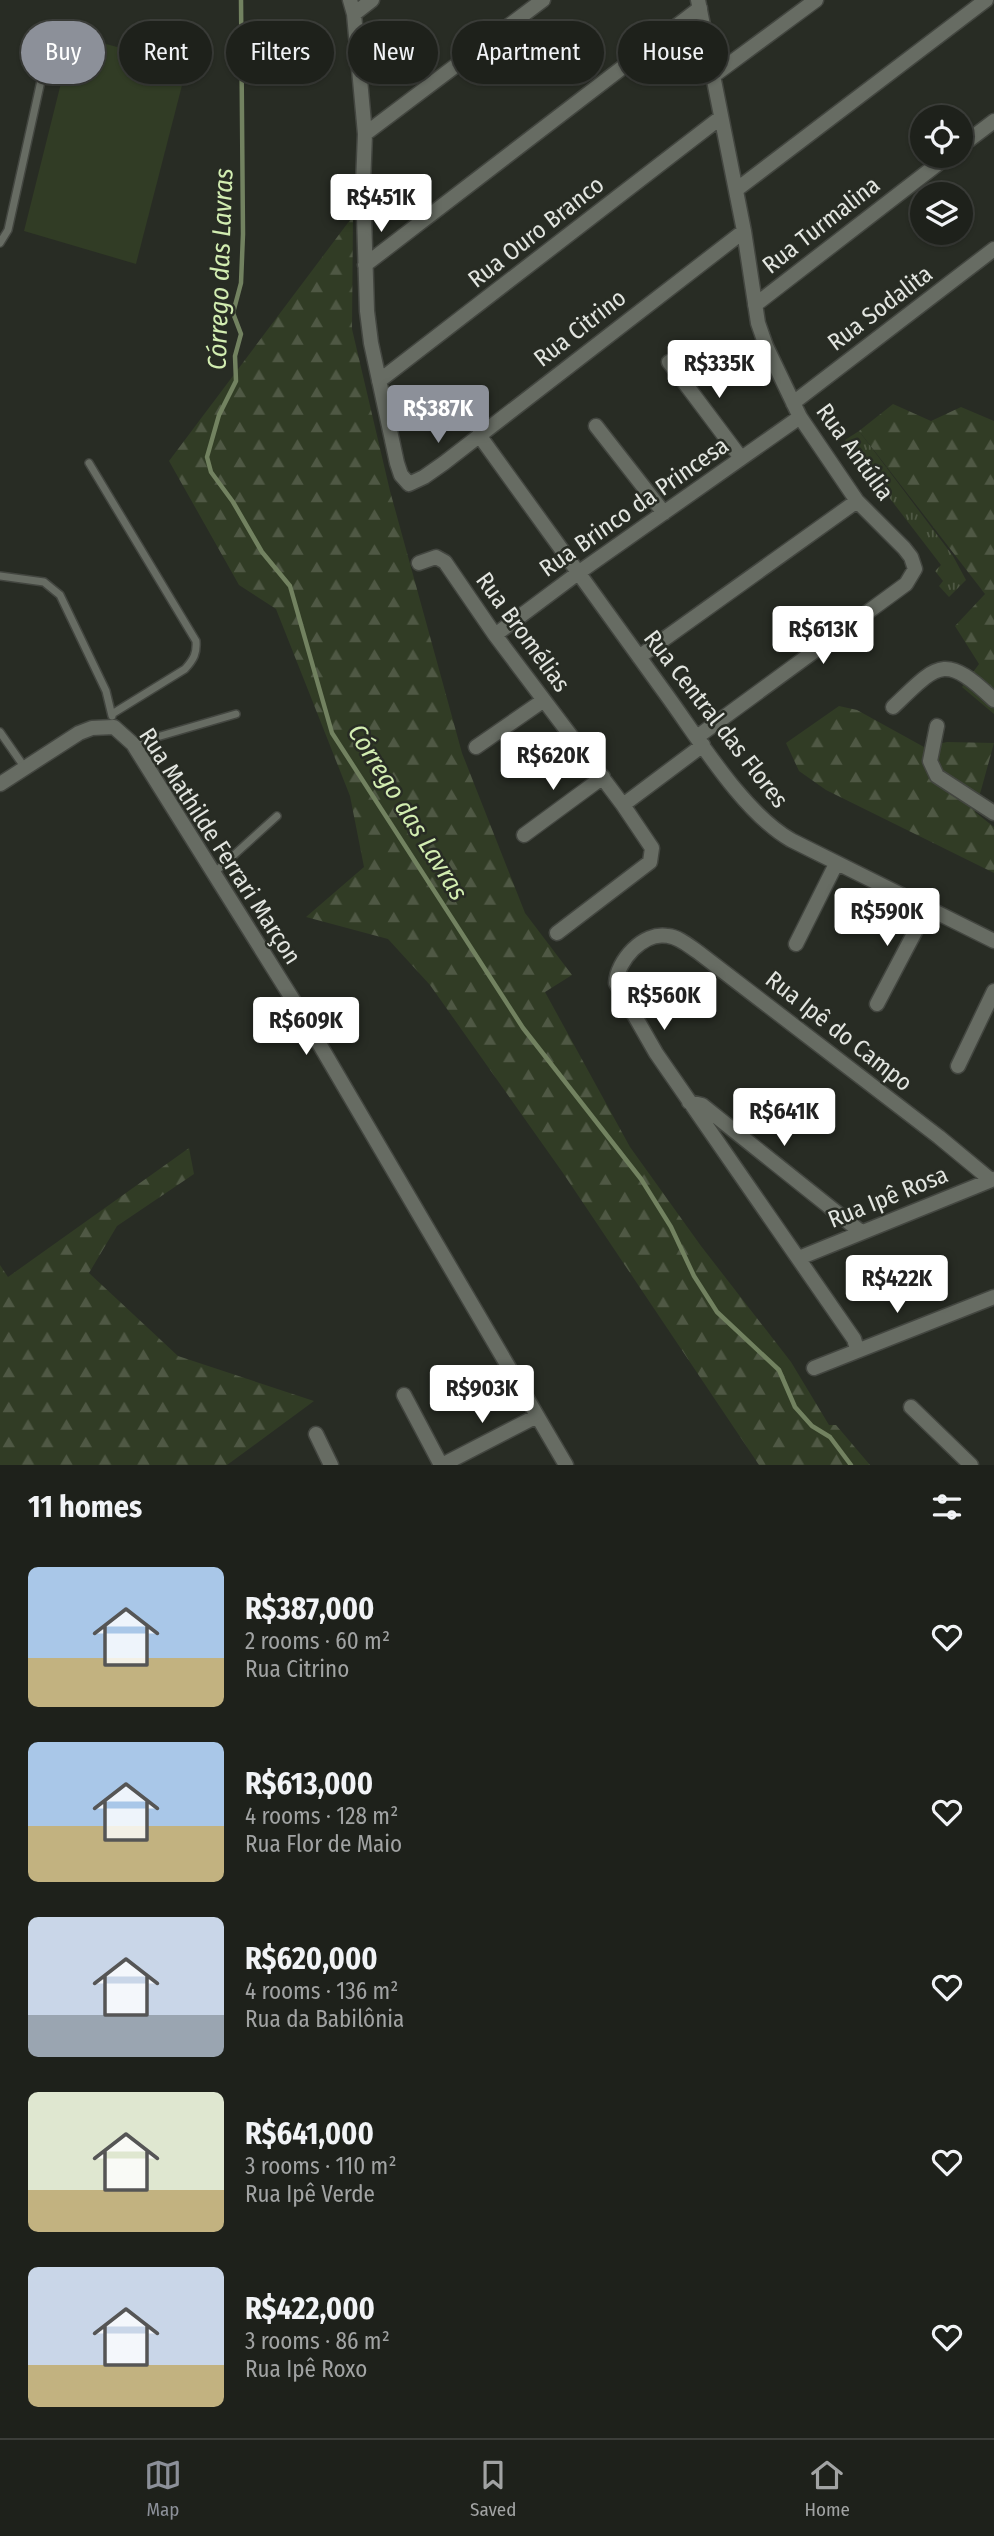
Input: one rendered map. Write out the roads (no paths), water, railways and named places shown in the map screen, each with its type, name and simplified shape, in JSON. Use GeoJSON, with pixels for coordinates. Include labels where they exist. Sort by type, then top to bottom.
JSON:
{"type":"FeatureCollection","features":[{"type":"Feature","properties":{"kind":"street"},"geometry":{"type":"LineString","coordinates":[[372,0],[352,7],[365,134],[365,265],[371,343],[379,381]]}},
{"type":"Feature","properties":{"kind":"street"},"geometry":{"type":"LineString","coordinates":[[365,134],[543,0]]}},
{"type":"Feature","properties":{"kind":"street"},"geometry":{"type":"LineString","coordinates":[[728,65],[816,0]]}},
{"type":"Feature","properties":{"kind":"street"},"geometry":{"type":"LineString","coordinates":[[736,190],[986,0]]}},
{"type":"Feature","properties":{"kind":"street"},"geometry":{"type":"LineString","coordinates":[[365,265],[699,4]]}},
{"type":"Feature","properties":{"kind":"street","name":"Rua Antúlia"},"geometry":{"type":"LineString","coordinates":[[700,741],[906,584],[915,569],[904,548],[857,501],[797,410],[766,346],[755,305],[744,231],[714,84]]}},
{"type":"Feature","properties":{"kind":"street","name":"Rua Ouro Branco"},"geometry":{"type":"LineString","coordinates":[[379,381],[720,118]]}},
{"type":"Feature","properties":{"kind":"street"},"geometry":{"type":"LineString","coordinates":[[973,137],[994,121]]}},
{"type":"Feature","properties":{"kind":"street","name":"Rua Turmalina"},"geometry":{"type":"LineString","coordinates":[[755,305],[932,168]]}},
{"type":"Feature","properties":{"kind":"street","name":"Rua Citrino"},"geometry":{"type":"LineString","coordinates":[[379,381],[401,475],[409,484],[424,477],[744,231]]}},
{"type":"Feature","properties":{"kind":"street","name":"Rua Sodalita"},"geometry":{"type":"LineString","coordinates":[[797,410],[994,249]]}},
{"type":"Feature","properties":{"kind":"street"},"geometry":{"type":"LineString","coordinates":[[669,362],[741,458]]}},
{"type":"Feature","properties":{"kind":"street","name":"Rua Brinco da Princesa"},"geometry":{"type":"LineString","coordinates":[[495,635],[741,458],[797,410]]}},
{"type":"Feature","properties":{"kind":"street"},"geometry":{"type":"LineString","coordinates":[[596,426],[664,513]]}},
{"type":"Feature","properties":{"kind":"street","name":"Rua Central das Flores"},"geometry":{"type":"LineString","coordinates":[[478,435],[755,813],[773,830],[835,864],[994,942]]}},
{"type":"Feature","properties":{"kind":"street"},"geometry":{"type":"LineString","coordinates":[[639,657],[857,501]]}},
{"type":"Feature","properties":{"kind":"street","name":"Rua Bromélias"},"geometry":{"type":"LineString","coordinates":[[419,563],[436,557],[445,562],[495,635],[650,842],[650,862],[557,933]]}},
{"type":"Feature","properties":{"kind":"street"},"geometry":{"type":"LineString","coordinates":[[893,706],[925,676],[940,668],[954,669],[994,700]]}},
{"type":"Feature","properties":{"kind":"street"},"geometry":{"type":"LineString","coordinates":[[476,747],[544,700]]}},
{"type":"Feature","properties":{"kind":"street","name":"Rua Mathilde Ferrari Marçon"},"geometry":{"type":"LineString","coordinates":[[0,784],[79,733],[113,721],[133,744],[300,1012],[566,1465]]}},
{"type":"Feature","properties":{"kind":"street"},"geometry":{"type":"LineString","coordinates":[[937,726],[930,761],[937,776],[994,813]]}},
{"type":"Feature","properties":{"kind":"street"},"geometry":{"type":"LineString","coordinates":[[623,805],[700,741]]}},
{"type":"Feature","properties":{"kind":"street"},"geometry":{"type":"LineString","coordinates":[[524,835],[603,778]]}},
{"type":"Feature","properties":{"kind":"street"},"geometry":{"type":"LineString","coordinates":[[796,944],[835,864]]}},
{"type":"Feature","properties":{"kind":"street"},"geometry":{"type":"LineString","coordinates":[[877,1004],[927,909]]}},
{"type":"Feature","properties":{"kind":"street","name":"Rua Ipê do Campo"},"geometry":{"type":"LineString","coordinates":[[689,1102],[616,983],[620,964],[647,939],[660,935],[679,940],[698,952],[992,1179]]}},
{"type":"Feature","properties":{"kind":"street"},"geometry":{"type":"LineString","coordinates":[[958,1066],[994,991]]}},
{"type":"Feature","properties":{"kind":"street"},"geometry":{"type":"LineString","coordinates":[[689,1102],[702,1105],[861,1232]]}},
{"type":"Feature","properties":{"kind":"street"},"geometry":{"type":"LineString","coordinates":[[689,1102],[855,1339],[857,1349]]}},
{"type":"Feature","properties":{"kind":"street","name":"Rua Ipê Rosa"},"geometry":{"type":"LineString","coordinates":[[799,1258],[992,1179]]}},
{"type":"Feature","properties":{"kind":"street"},"geometry":{"type":"LineString","coordinates":[[814,1368],[994,1297]]}},
{"type":"Feature","properties":{"kind":"street"},"geometry":{"type":"LineString","coordinates":[[404,1395],[441,1465],[537,1416]]}},
{"type":"Feature","properties":{"kind":"street"},"geometry":{"type":"LineString","coordinates":[[911,1406],[971,1465]]}},
{"type":"Feature","properties":{"kind":"street"},"geometry":{"type":"LineString","coordinates":[[316,1434],[331,1465]]}},
{"type":"Feature","properties":{"kind":"lane"},"geometry":{"type":"LineString","coordinates":[[0,243],[8,230],[40,84]]}},
{"type":"Feature","properties":{"kind":"lane"},"geometry":{"type":"LineString","coordinates":[[0,576],[44,582],[60,595],[106,691],[113,721],[185,669],[193,660],[197,651],[196,641],[89,463]]}},
{"type":"Feature","properties":{"kind":"lane"},"geometry":{"type":"LineString","coordinates":[[133,744],[236,714]]}},
{"type":"Feature","properties":{"kind":"lane"},"geometry":{"type":"LineString","coordinates":[[0,732],[25,768]]}},
{"type":"Feature","properties":{"kind":"lane"},"geometry":{"type":"LineString","coordinates":[[214,873],[277,816]]}},
{"type":"Feature","properties":{"kind":"waterway","name":"Córrego das Lavras"},"geometry":{"type":"LineString","coordinates":[[241,0],[243,234],[241,283],[233,313],[241,334],[235,356],[236,381],[219,415],[207,457],[211,472],[233,502],[262,552],[290,586],[332,733],[523,1028],[641,1179],[671,1227],[694,1276],[717,1312],[779,1370],[795,1407],[812,1426],[830,1437],[851,1465]]}}]}
